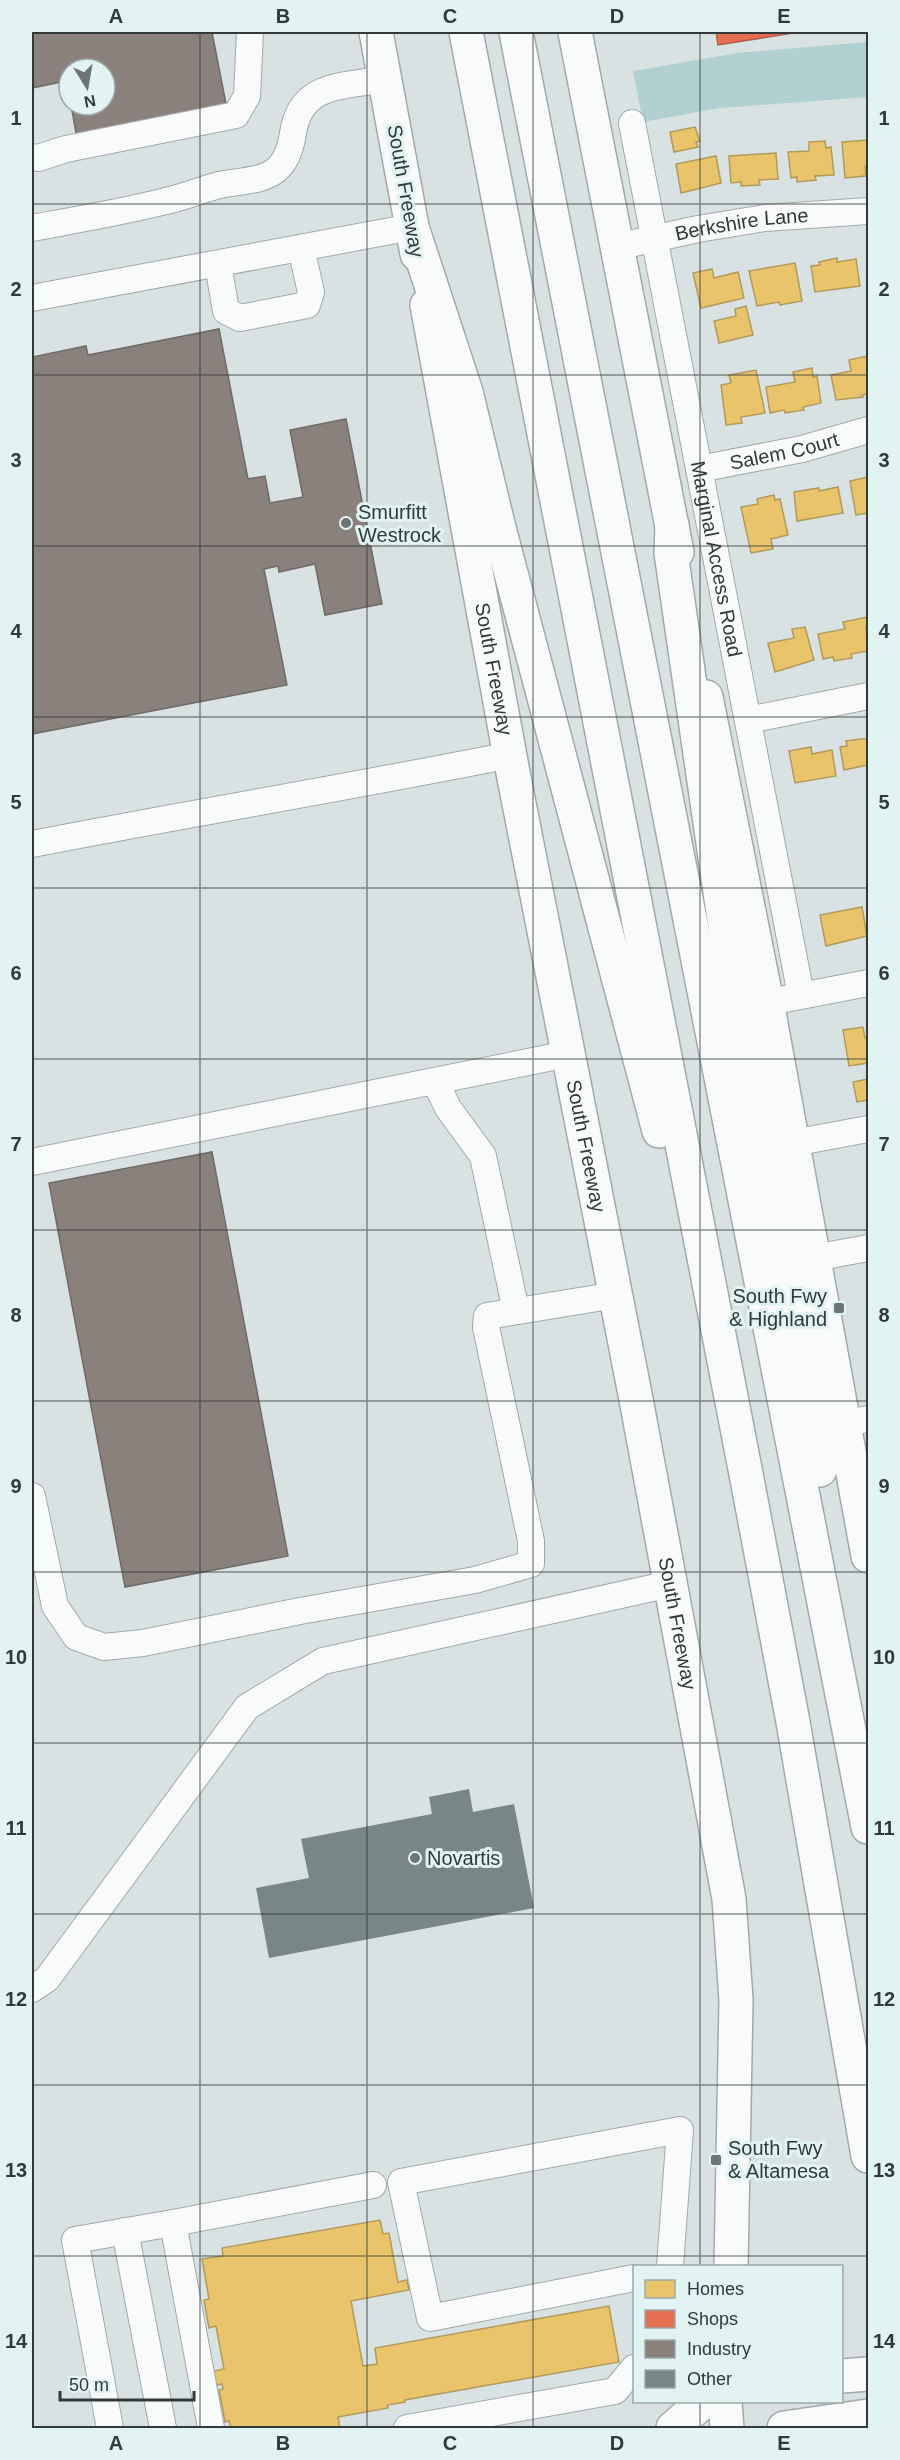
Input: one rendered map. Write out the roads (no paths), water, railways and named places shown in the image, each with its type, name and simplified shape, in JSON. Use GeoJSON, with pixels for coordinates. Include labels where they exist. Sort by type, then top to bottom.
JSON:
{"type":"FeatureCollection","features":[{"type":"Feature","properties":{"kind":"main road","name":"South Freeway"},"geometry":{"type":"LineString","coordinates":[[376,32],[510,755],[616,1295],[729,1899],[736,2000],[731,2265]]}},
{"type":"Feature","properties":{"kind":"main road"},"geometry":{"type":"LineString","coordinates":[[466,32],[793,1722],[868,2156]]}},
{"type":"Feature","properties":{"kind":"main road"},"geometry":{"type":"LineString","coordinates":[[516,32],[865,1780],[868,1827]]}},
{"type":"Feature","properties":{"kind":"main road"},"geometry":{"type":"LineString","coordinates":[[575,32],[767,1002],[814,1258],[856,1421],[868,1556]]}},
{"type":"Feature","properties":{"kind":"main road"},"geometry":{"type":"LineString","coordinates":[[412,227],[466,392],[498,528],[651,1102],[746,1474]]}},
{"type":"Feature","properties":{"kind":"main road"},"geometry":{"type":"LineString","coordinates":[[672,525],[671,553],[729,954],[792,1273],[828,1525],[868,1734]]}},
{"type":"Feature","properties":{"kind":"main road"},"geometry":{"type":"LineString","coordinates":[[843,2376],[868,2374]]}},
{"type":"Feature","properties":{"kind":"main road"},"geometry":{"type":"LineString","coordinates":[[673,2428],[702,2403]]}},
{"type":"Feature","properties":{"kind":"main road"},"geometry":{"type":"LineString","coordinates":[[725,2403],[727,2428]]}},
{"type":"Feature","properties":{"kind":"main road"},"geometry":{"type":"LineString","coordinates":[[784,2428],[868,2416]]}},
{"type":"Feature","properties":{"kind":"street"},"geometry":{"type":"LineString","coordinates":[[32,157],[38,158],[66,149],[236,114],[247,96],[250,32]]}},
{"type":"Feature","properties":{"kind":"street"},"geometry":{"type":"LineString","coordinates":[[32,228],[167,201],[220,185],[265,176],[276,170],[291,148],[294,123],[299,109],[307,100],[316,93],[327,90],[385,79]]}},
{"type":"Feature","properties":{"kind":"street","name":"Marginal Access Road"},"geometry":{"type":"LineString","coordinates":[[632,123],[801,995]]}},
{"type":"Feature","properties":{"kind":"street","name":"Berkshire Lane"},"geometry":{"type":"LineString","coordinates":[[616,247],[698,229],[765,218],[868,211]]}},
{"type":"Feature","properties":{"kind":"street"},"geometry":{"type":"LineString","coordinates":[[32,298],[412,227]]}},
{"type":"Feature","properties":{"kind":"street"},"geometry":{"type":"LineString","coordinates":[[218,264],[226,311],[240,318],[284,310],[307,305],[311,292],[302,248]]}},
{"type":"Feature","properties":{"kind":"street","name":"Salem Court"},"geometry":{"type":"LineString","coordinates":[[699,469],[802,449],[868,430]]}},
{"type":"Feature","properties":{"kind":"street"},"geometry":{"type":"LineString","coordinates":[[748,720],[868,696]]}},
{"type":"Feature","properties":{"kind":"street"},"geometry":{"type":"LineString","coordinates":[[32,844],[184,814],[365,784],[510,755]]}},
{"type":"Feature","properties":{"kind":"street"},"geometry":{"type":"LineString","coordinates":[[767,1002],[868,983]]}},
{"type":"Feature","properties":{"kind":"street"},"geometry":{"type":"LineString","coordinates":[[32,1162],[568,1054]]}},
{"type":"Feature","properties":{"kind":"street"},"geometry":{"type":"LineString","coordinates":[[435,1081],[448,1108],[483,1156],[516,1311]]}},
{"type":"Feature","properties":{"kind":"street"},"geometry":{"type":"LineString","coordinates":[[793,1143],[868,1129]]}},
{"type":"Feature","properties":{"kind":"street"},"geometry":{"type":"LineString","coordinates":[[814,1258],[868,1248]]}},
{"type":"Feature","properties":{"kind":"street"},"geometry":{"type":"LineString","coordinates":[[32,1496],[55,1606],[75,1636],[104,1647],[143,1643],[300,1611],[475,1580],[531,1564],[531,1541],[486,1327],[487,1316],[616,1295]]}},
{"type":"Feature","properties":{"kind":"street"},"geometry":{"type":"LineString","coordinates":[[32,1989],[47,1979],[247,1707],[323,1661],[670,1584]]}},
{"type":"Feature","properties":{"kind":"street"},"geometry":{"type":"LineString","coordinates":[[633,2278],[430,2318],[401,2182],[680,2130],[670,2265]]}},
{"type":"Feature","properties":{"kind":"street"},"geometry":{"type":"LineString","coordinates":[[110,2428],[75,2240],[373,2185]]}},
{"type":"Feature","properties":{"kind":"street"},"geometry":{"type":"LineString","coordinates":[[173,2223],[211,2428]]}},
{"type":"Feature","properties":{"kind":"street"},"geometry":{"type":"LineString","coordinates":[[125,2231],[163,2428]]}},
{"type":"Feature","properties":{"kind":"street"},"geometry":{"type":"LineString","coordinates":[[407,2428],[615,2391],[633,2369]]}},
{"type":"Feature","properties":{"kind":"place","name":"Smurfitt Westrock"},"geometry":{"type":"Point","coordinates":[346,523]}},
{"type":"Feature","properties":{"kind":"place","name":"South Fwy & Highland"},"geometry":{"type":"Point","coordinates":[839,1308]}},
{"type":"Feature","properties":{"kind":"place","name":"Novartis"},"geometry":{"type":"Point","coordinates":[415,1858]}},
{"type":"Feature","properties":{"kind":"place","name":"South Fwy & Altamesa"},"geometry":{"type":"Point","coordinates":[716,2160]}}]}
